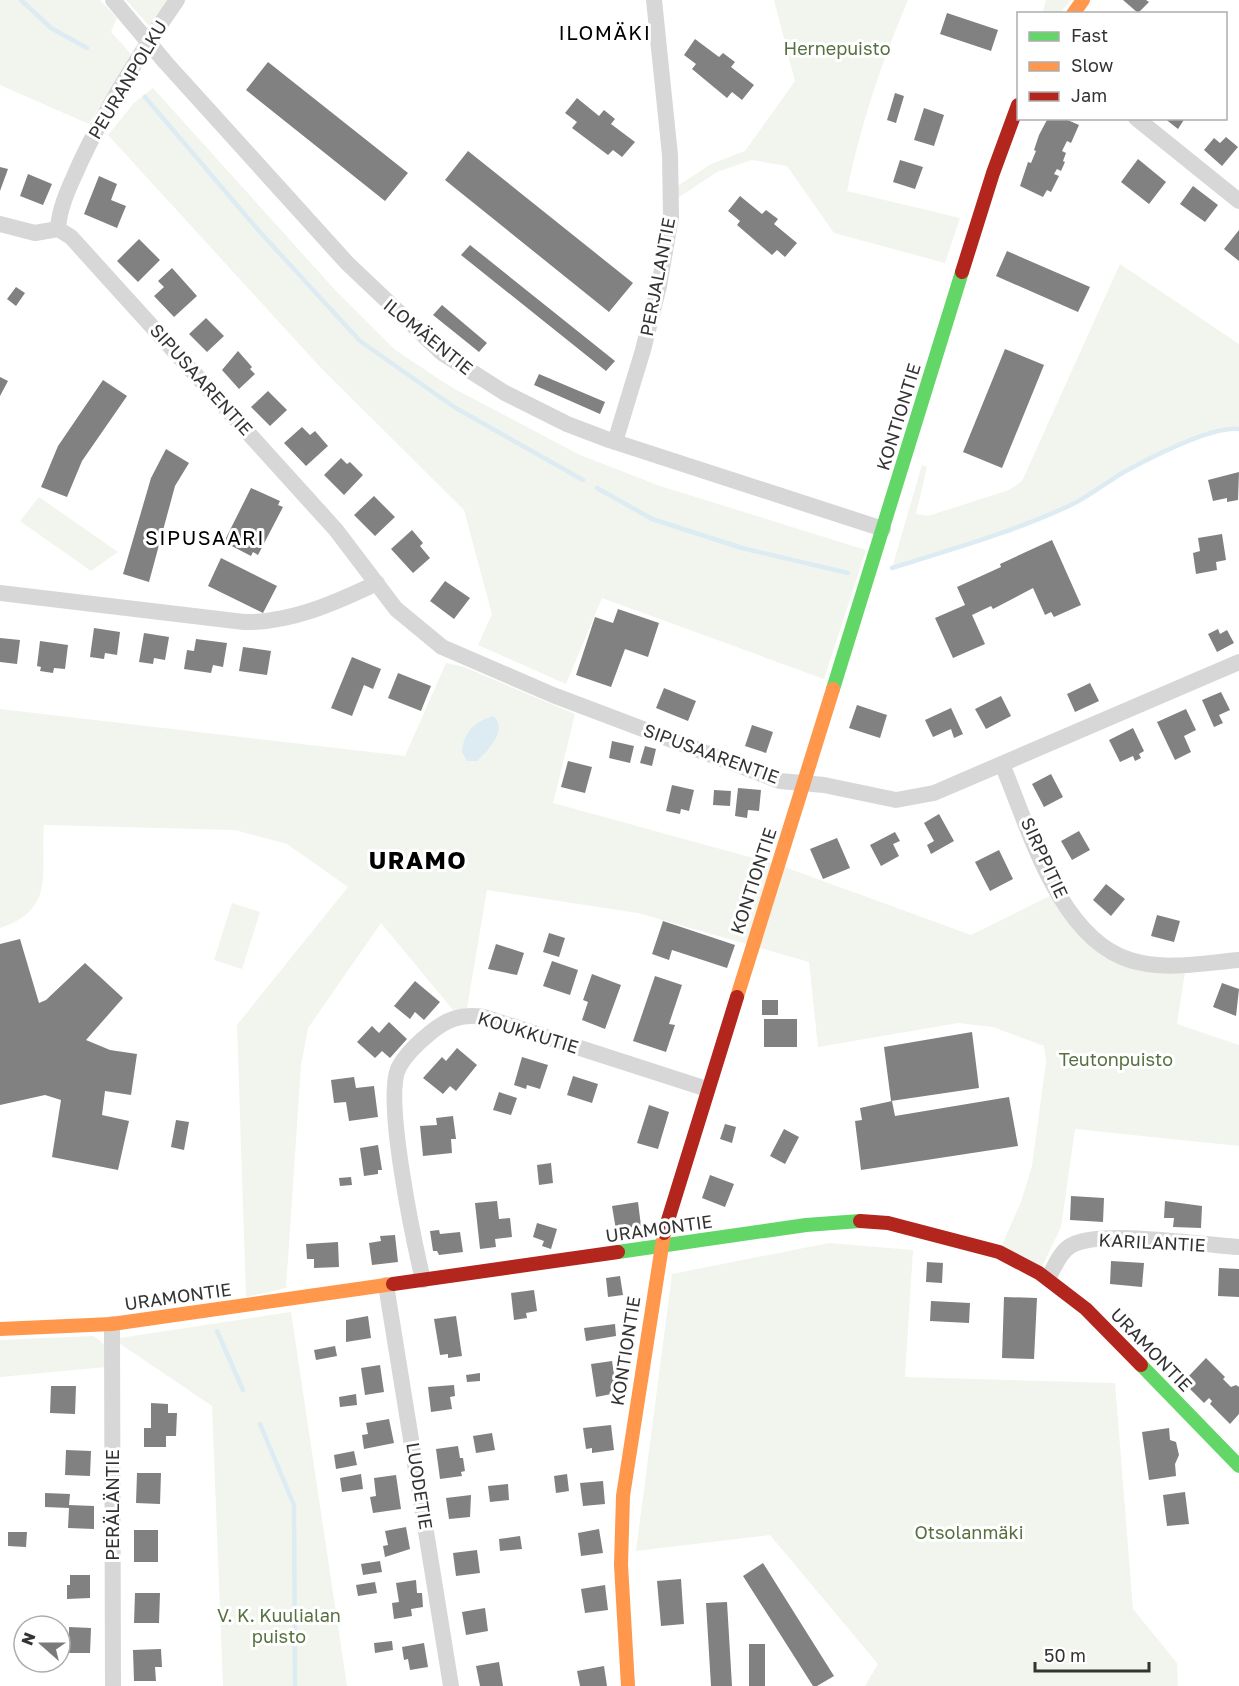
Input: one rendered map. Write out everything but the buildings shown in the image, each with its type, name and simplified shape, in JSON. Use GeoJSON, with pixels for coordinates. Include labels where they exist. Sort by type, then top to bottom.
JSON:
{"type":"FeatureCollection","features":[{"type":"Feature","properties":{"kind":"street","name":"ILOMÄENTIE"},"geometry":{"type":"LineString","coordinates":[[113,0],[147,41],[347,263],[442,353],[505,393],[567,424],[615,442],[884,529]]}},
{"type":"Feature","properties":{"kind":"street","name":"PEURANPOLKU"},"geometry":{"type":"LineString","coordinates":[[58,229],[69,187],[104,113],[147,41],[177,0]]}},
{"type":"Feature","properties":{"kind":"street","name":"PERJALANTIE"},"geometry":{"type":"LineString","coordinates":[[615,442],[654,308],[671,217],[670,155],[654,0]]}},
{"type":"Feature","properties":{"kind":"street","name":"KONTIONTIE"},"geometry":{"type":"LineString","coordinates":[[628,1686],[621,1566],[623,1497],[660,1245],[993,173],[1017,108]]}},
{"type":"Feature","properties":{"kind":"street"},"geometry":{"type":"LineString","coordinates":[[1138,120],[1239,201]]}},
{"type":"Feature","properties":{"kind":"street"},"geometry":{"type":"LineString","coordinates":[[0,224],[35,233],[58,229]]}},
{"type":"Feature","properties":{"kind":"street","name":"SIPUSAARENTIE"},"geometry":{"type":"LineString","coordinates":[[58,229],[71,237],[336,530],[396,609],[442,647],[468,660],[780,781],[824,785],[888,799],[914,799],[934,793],[1239,662]]}},
{"type":"Feature","properties":{"kind":"street"},"geometry":{"type":"LineString","coordinates":[[0,592],[269,623],[339,601],[377,583]]}},
{"type":"Feature","properties":{"kind":"street","name":"SIRPPITIE"},"geometry":{"type":"LineString","coordinates":[[1002,764],[1063,903],[1095,939],[1128,960],[1145,963],[1186,965],[1239,960]]}},
{"type":"Feature","properties":{"kind":"street","name":"KOUKKUTIE"},"geometry":{"type":"LineString","coordinates":[[423,1280],[412,1233],[396,1128],[395,1079],[399,1067],[417,1044],[443,1022],[460,1016],[484,1017],[707,1089]]}},
{"type":"Feature","properties":{"kind":"street","name":"URAMONTIE"},"geometry":{"type":"LineString","coordinates":[[0,1329],[112,1324],[806,1225],[864,1221],[888,1223],[999,1252],[1048,1278],[1086,1309],[1239,1466]]}},
{"type":"Feature","properties":{"kind":"street","name":"KARILANTIE"},"geometry":{"type":"LineString","coordinates":[[1048,1278],[1070,1246],[1093,1239],[1239,1247]]}},
{"type":"Feature","properties":{"kind":"street","name":"LUODETIE"},"geometry":{"type":"LineString","coordinates":[[386,1286],[451,1686]]}},
{"type":"Feature","properties":{"kind":"street","name":"PERÄLÄNTIE"},"geometry":{"type":"LineString","coordinates":[[112,1324],[113,1686]]}},
{"type":"Feature","properties":{"kind":"green space"},"geometry":{"type":"Polygon","coordinates":[[[0,0],[100,0],[117,18],[111,32],[131,54],[89,124],[0,85],[0,0]]]}},
{"type":"Feature","properties":{"kind":"green space"},"geometry":{"type":"Polygon","coordinates":[[[126,0],[169,0],[150,27],[126,0]]]}},
{"type":"Feature","properties":{"kind":"green space","name":"Hernepuisto"},"geometry":{"type":"Polygon","coordinates":[[[774,0],[908,0],[873,94],[858,142],[847,191],[960,218],[945,263],[834,233],[787,166],[752,160],[717,172],[673,201],[673,189],[711,164],[745,151],[795,81],[774,0]]]}},
{"type":"Feature","properties":{"kind":"green space"},"geometry":{"type":"Polygon","coordinates":[[[1046,0],[1071,0],[1061,12],[1043,12],[1046,0]]]}},
{"type":"Feature","properties":{"kind":"green space"},"geometry":{"type":"Polygon","coordinates":[[[153,88],[336,291],[394,349],[451,387],[580,455],[657,485],[866,550],[824,679],[602,598],[566,684],[478,645],[492,614],[464,510],[321,368],[108,135],[134,103],[153,88]]]}},
{"type":"Feature","properties":{"kind":"green space"},"geometry":{"type":"Polygon","coordinates":[[[1120,264],[1239,344],[1239,429],[1212,432],[1180,444],[1124,472],[1073,504],[1029,523],[892,568],[922,465],[927,467],[916,514],[928,516],[1009,490],[1022,481],[1120,264]]]}},
{"type":"Feature","properties":{"kind":"green space"},"geometry":{"type":"Polygon","coordinates":[[[39,497],[118,552],[91,571],[20,521],[39,497]]]}},
{"type":"Feature","properties":{"kind":"green space","name":"Teutonpuisto"},"geometry":{"type":"Polygon","coordinates":[[[446,663],[464,667],[575,714],[553,803],[779,865],[971,935],[1058,892],[1112,951],[1186,965],[1177,1024],[1239,1045],[1239,1146],[1075,1129],[1061,1227],[1039,1273],[999,1252],[1021,1202],[1032,1166],[1046,1062],[1044,1046],[993,1027],[958,1023],[818,1047],[809,962],[638,913],[487,890],[467,1008],[453,1010],[381,923],[308,1028],[301,1065],[286,1288],[246,1297],[237,1025],[348,887],[287,844],[235,830],[44,825],[42,887],[38,899],[30,911],[18,920],[0,928],[0,709],[405,756],[446,663]]]}},
{"type":"Feature","properties":{"kind":"green space"},"geometry":{"type":"Polygon","coordinates":[[[232,903],[260,912],[242,969],[214,960],[232,903]]]}},
{"type":"Feature","properties":{"kind":"green space","name":"Otsolanmäki"},"geometry":{"type":"Polygon","coordinates":[[[829,1243],[913,1250],[905,1377],[1115,1383],[1133,1609],[1177,1663],[1178,1686],[865,1686],[878,1664],[770,1535],[636,1551],[672,1274],[829,1243]]]}},
{"type":"Feature","properties":{"kind":"green space","name":"V. K. Kuulialan puisto"},"geometry":{"type":"Polygon","coordinates":[[[291,1312],[347,1686],[223,1686],[212,1406],[113,1339],[291,1312]]]}},
{"type":"Feature","properties":{"kind":"green space"},"geometry":{"type":"Polygon","coordinates":[[[94,1336],[105,1345],[106,1367],[0,1377],[0,1340],[94,1336]]]}},
{"type":"Feature","properties":{"kind":"shaded area"},"geometry":{"type":"Polygon","coordinates":[[[493,716],[499,728],[495,740],[477,761],[467,761],[462,752],[468,733],[480,721],[493,716]]]}},
{"type":"Feature","properties":{"kind":"waterway"},"geometry":{"type":"LineString","coordinates":[[21,0],[51,28],[87,48]]}},
{"type":"Feature","properties":{"kind":"waterway"},"geometry":{"type":"LineString","coordinates":[[145,97],[259,231],[360,341],[454,407],[583,480]]}},
{"type":"Feature","properties":{"kind":"waterway"},"geometry":{"type":"LineString","coordinates":[[892,568],[1029,523],[1073,504],[1124,472],[1180,444],[1212,432],[1239,429]]}},
{"type":"Feature","properties":{"kind":"waterway"},"geometry":{"type":"LineString","coordinates":[[597,488],[652,519],[742,548],[848,573]]}},
{"type":"Feature","properties":{"kind":"waterway"},"geometry":{"type":"LineString","coordinates":[[217,1331],[243,1390]]}},
{"type":"Feature","properties":{"kind":"waterway"},"geometry":{"type":"LineString","coordinates":[[260,1424],[294,1505],[295,1686]]}},
{"type":"Feature","properties":{"kind":"traffic: fast"},"geometry":{"type":"LineString","coordinates":[[833,689],[962,272]]}},
{"type":"Feature","properties":{"kind":"traffic: fast"},"geometry":{"type":"LineString","coordinates":[[618,1252],[806,1225],[860,1221]]}},
{"type":"Feature","properties":{"kind":"traffic: fast"},"geometry":{"type":"LineString","coordinates":[[1141,1365],[1239,1466]]}},
{"type":"Feature","properties":{"kind":"traffic: slow"},"geometry":{"type":"LineString","coordinates":[[1074,12],[1083,0]]}},
{"type":"Feature","properties":{"kind":"traffic: slow"},"geometry":{"type":"LineString","coordinates":[[737,997],[833,689]]}},
{"type":"Feature","properties":{"kind":"traffic: slow"},"geometry":{"type":"LineString","coordinates":[[628,1686],[621,1565],[623,1496],[664,1233]]}},
{"type":"Feature","properties":{"kind":"traffic: slow"},"geometry":{"type":"LineString","coordinates":[[0,1329],[112,1324],[393,1284]]}},
{"type":"Feature","properties":{"kind":"traffic: jam"},"geometry":{"type":"LineString","coordinates":[[962,272],[993,173],[1017,108]]}},
{"type":"Feature","properties":{"kind":"traffic: jam"},"geometry":{"type":"LineString","coordinates":[[664,1233],[737,997]]}},
{"type":"Feature","properties":{"kind":"traffic: jam"},"geometry":{"type":"LineString","coordinates":[[860,1221],[888,1223],[999,1252],[1039,1273],[1086,1309],[1141,1365]]}},
{"type":"Feature","properties":{"kind":"traffic: jam"},"geometry":{"type":"LineString","coordinates":[[393,1284],[618,1252]]}},
{"type":"Feature","properties":{"kind":"district","name":"ILOMÄKI"},"geometry":{"type":"Point","coordinates":[605,33]}},
{"type":"Feature","properties":{"kind":"district","name":"SIPUSAARI"},"geometry":{"type":"Point","coordinates":[205,538]}},
{"type":"Feature","properties":{"kind":"district","name":"URAMO"},"geometry":{"type":"Point","coordinates":[418,861]}}]}
